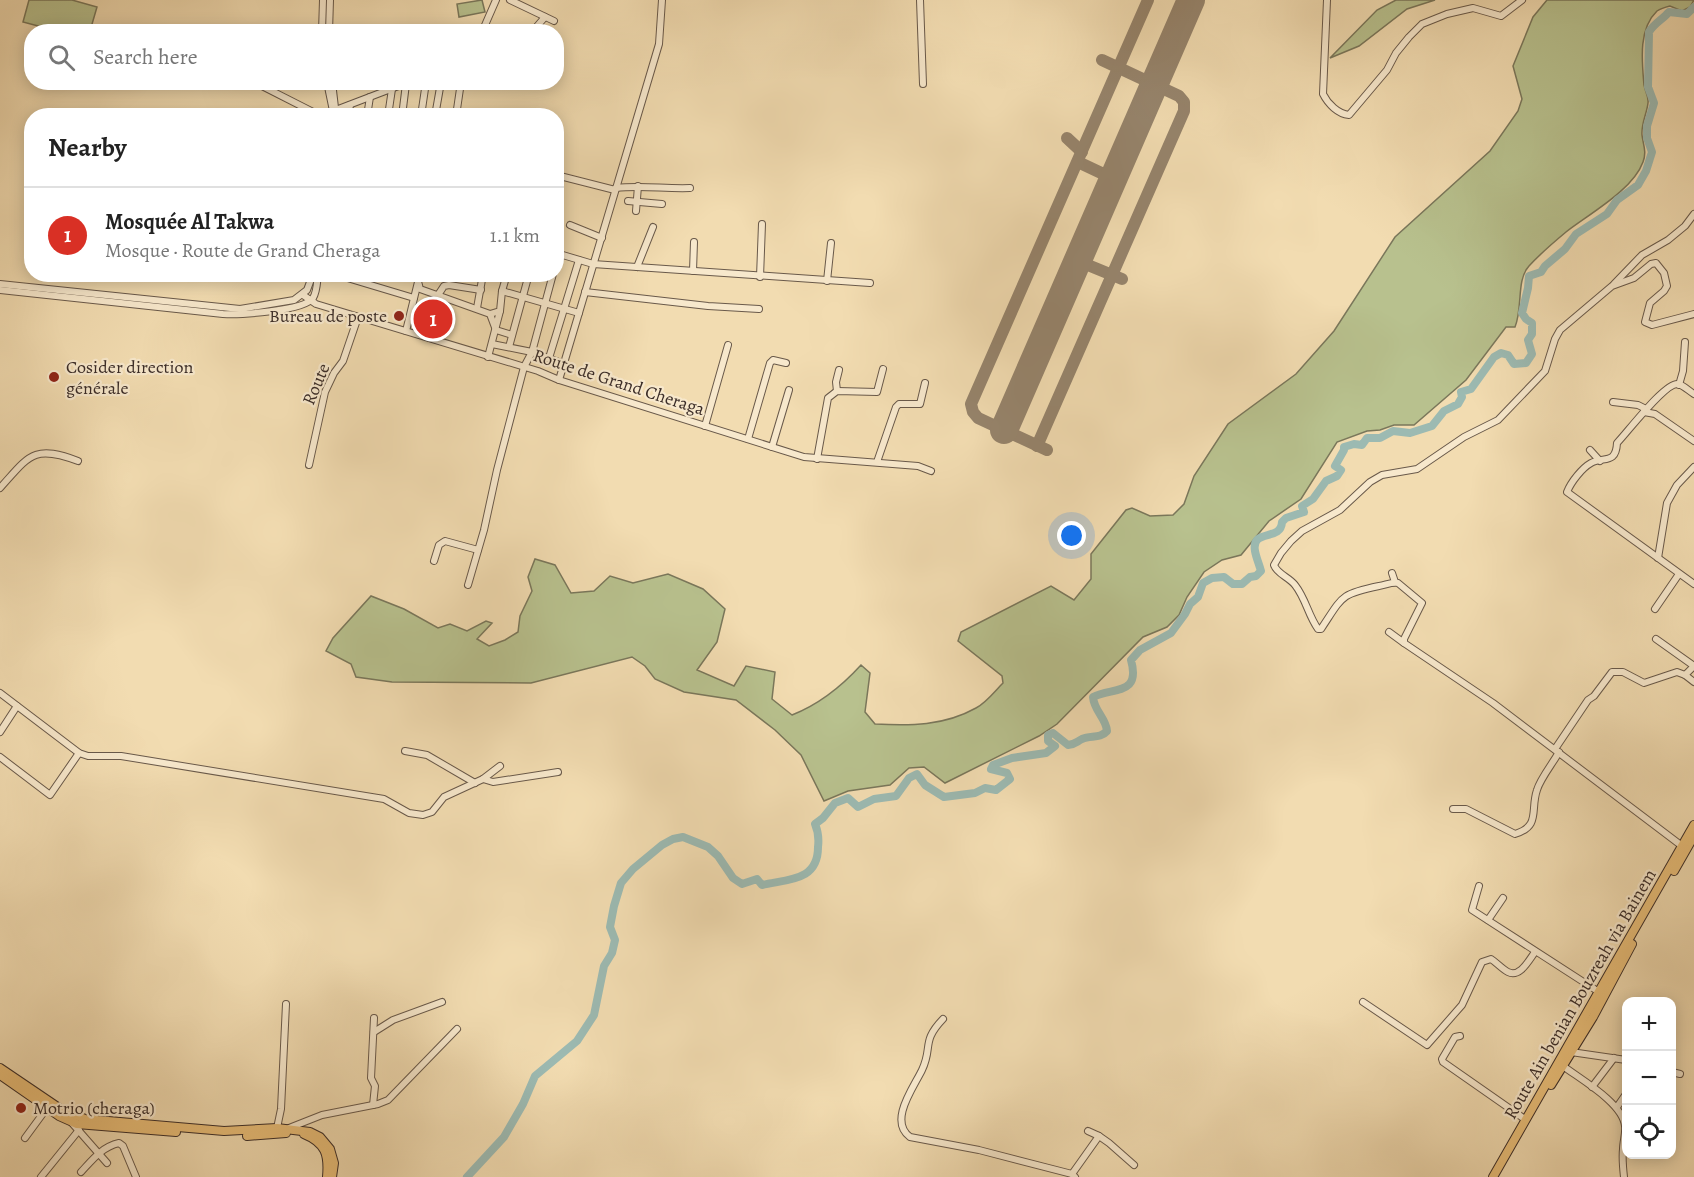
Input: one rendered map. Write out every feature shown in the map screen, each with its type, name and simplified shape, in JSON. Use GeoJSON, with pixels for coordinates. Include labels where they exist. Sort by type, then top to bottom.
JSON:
{"type":"FeatureCollection","features":[{"type":"Feature","properties":{"kind":"main road","name":"Route Ain benian Bouzreah via Bainem"},"geometry":{"type":"LineString","coordinates":[[1493,1177],[1694,825]]}},
{"type":"Feature","properties":{"kind":"main road","name":"Route Ain benian Bouzreah via Bainem"},"geometry":{"type":"LineString","coordinates":[[1498,1177],[1694,836]]}},
{"type":"Feature","properties":{"kind":"main road"},"geometry":{"type":"LineString","coordinates":[[0,1068],[72,1119],[224,1131],[289,1128],[310,1132],[320,1137],[330,1149],[334,1163],[332,1177]]}},
{"type":"Feature","properties":{"kind":"main road"},"geometry":{"type":"LineString","coordinates":[[0,1075],[48,1108],[90,1126],[224,1137],[302,1134],[315,1140],[327,1155],[327,1177]]}},
{"type":"Feature","properties":{"kind":"street"},"geometry":{"type":"LineString","coordinates":[[322,24],[323,0]]}},
{"type":"Feature","properties":{"kind":"street"},"geometry":{"type":"LineString","coordinates":[[329,24],[330,0]]}},
{"type":"Feature","properties":{"kind":"street"},"geometry":{"type":"LineString","coordinates":[[486,24],[496,0]]}},
{"type":"Feature","properties":{"kind":"street"},"geometry":{"type":"LineString","coordinates":[[510,0],[554,21]]}},
{"type":"Feature","properties":{"kind":"street"},"geometry":{"type":"LineString","coordinates":[[655,0],[662,12]]}},
{"type":"Feature","properties":{"kind":"street"},"geometry":{"type":"LineString","coordinates":[[559,380],[658,44],[662,0]]}},
{"type":"Feature","properties":{"kind":"street"},"geometry":{"type":"LineString","coordinates":[[920,0],[923,84]]}},
{"type":"Feature","properties":{"kind":"street"},"geometry":{"type":"LineString","coordinates":[[1327,0],[1323,94],[1327,102],[1343,114],[1349,115],[1388,69],[1408,37],[1422,24],[1447,14],[1473,8],[1501,16],[1522,0]]}},
{"type":"Feature","properties":{"kind":"street"},"geometry":{"type":"LineString","coordinates":[[539,24],[545,17]]}},
{"type":"Feature","properties":{"kind":"street"},"geometry":{"type":"LineString","coordinates":[[270,90],[305,108]]}},
{"type":"Feature","properties":{"kind":"street"},"geometry":{"type":"LineString","coordinates":[[329,90],[333,108]]}},
{"type":"Feature","properties":{"kind":"street"},"geometry":{"type":"LineString","coordinates":[[333,90],[334,108]]}},
{"type":"Feature","properties":{"kind":"street"},"geometry":{"type":"LineString","coordinates":[[344,108],[389,90]]}},
{"type":"Feature","properties":{"kind":"street"},"geometry":{"type":"LineString","coordinates":[[389,108],[392,90]]}},
{"type":"Feature","properties":{"kind":"street"},"geometry":{"type":"LineString","coordinates":[[403,108],[406,90]]}},
{"type":"Feature","properties":{"kind":"street"},"geometry":{"type":"LineString","coordinates":[[422,108],[425,90]]}},
{"type":"Feature","properties":{"kind":"street"},"geometry":{"type":"LineString","coordinates":[[436,108],[440,90]]}},
{"type":"Feature","properties":{"kind":"street"},"geometry":{"type":"LineString","coordinates":[[457,108],[460,90]]}},
{"type":"Feature","properties":{"kind":"street"},"geometry":{"type":"LineString","coordinates":[[368,108],[370,97]]}},
{"type":"Feature","properties":{"kind":"street"},"geometry":{"type":"LineString","coordinates":[[564,177],[616,189],[638,186],[666,189],[690,188]]}},
{"type":"Feature","properties":{"kind":"street"},"geometry":{"type":"LineString","coordinates":[[636,211],[638,186]]}},
{"type":"Feature","properties":{"kind":"street"},"geometry":{"type":"LineString","coordinates":[[628,201],[662,204]]}},
{"type":"Feature","properties":{"kind":"street"},"geometry":{"type":"LineString","coordinates":[[1395,582],[1344,596],[1321,629],[1318,629],[1311,619],[1301,593],[1291,580],[1276,571],[1274,565],[1281,552],[1302,531],[1340,510],[1370,482],[1382,475],[1417,469],[1464,437],[1498,420],[1545,371],[1558,333],[1612,286],[1642,255],[1681,230],[1694,214]]}},
{"type":"Feature","properties":{"kind":"street"},"geometry":{"type":"LineString","coordinates":[[760,277],[762,224]]}},
{"type":"Feature","properties":{"kind":"street"},"geometry":{"type":"LineString","coordinates":[[570,225],[602,238]]}},
{"type":"Feature","properties":{"kind":"street"},"geometry":{"type":"LineString","coordinates":[[637,267],[653,227]]}},
{"type":"Feature","properties":{"kind":"street"},"geometry":{"type":"LineString","coordinates":[[693,271],[694,242]]}},
{"type":"Feature","properties":{"kind":"street"},"geometry":{"type":"LineString","coordinates":[[827,280],[831,243]]}},
{"type":"Feature","properties":{"kind":"street"},"geometry":{"type":"LineString","coordinates":[[564,256],[593,264],[870,283]]}},
{"type":"Feature","properties":{"kind":"street"},"geometry":{"type":"LineString","coordinates":[[549,358],[579,260]]}},
{"type":"Feature","properties":{"kind":"street"},"geometry":{"type":"LineString","coordinates":[[1612,286],[1634,278],[1651,264],[1656,263],[1664,273],[1667,286],[1650,303],[1645,322],[1655,324],[1694,314]]}},
{"type":"Feature","properties":{"kind":"street"},"geometry":{"type":"LineString","coordinates":[[0,284],[232,309],[256,308],[290,302],[303,295],[312,282]]}},
{"type":"Feature","properties":{"kind":"street"},"geometry":{"type":"LineString","coordinates":[[0,290],[232,314],[257,313],[310,301],[314,295],[315,282]]}},
{"type":"Feature","properties":{"kind":"street"},"geometry":{"type":"LineString","coordinates":[[361,282],[414,298]]}},
{"type":"Feature","properties":{"kind":"street"},"geometry":{"type":"LineString","coordinates":[[406,331],[416,282]]}},
{"type":"Feature","properties":{"kind":"street"},"geometry":{"type":"LineString","coordinates":[[418,282],[420,289],[438,296],[490,314],[501,311]]}},
{"type":"Feature","properties":{"kind":"street"},"geometry":{"type":"LineString","coordinates":[[477,309],[482,282]]}},
{"type":"Feature","properties":{"kind":"street"},"geometry":{"type":"LineString","coordinates":[[488,357],[501,311],[505,282]]}},
{"type":"Feature","properties":{"kind":"street"},"geometry":{"type":"LineString","coordinates":[[509,347],[527,282]]}},
{"type":"Feature","properties":{"kind":"street"},"geometry":{"type":"LineString","coordinates":[[468,585],[524,367],[532,352],[551,282]]}},
{"type":"Feature","properties":{"kind":"street"},"geometry":{"type":"LineString","coordinates":[[438,296],[444,286],[448,285],[481,290]]}},
{"type":"Feature","properties":{"kind":"street"},"geometry":{"type":"LineString","coordinates":[[502,291],[579,313]]}},
{"type":"Feature","properties":{"kind":"street"},"geometry":{"type":"LineString","coordinates":[[585,292],[708,306],[759,309]]}},
{"type":"Feature","properties":{"kind":"street","name":"Route de Grand Cheraga"},"geometry":{"type":"LineString","coordinates":[[303,295],[310,301],[804,457],[918,466],[931,471]]}},
{"type":"Feature","properties":{"kind":"street"},"geometry":{"type":"LineString","coordinates":[[490,314],[496,330]]}},
{"type":"Feature","properties":{"kind":"street","name":"Route"},"geometry":{"type":"LineString","coordinates":[[309,465],[325,392],[333,373],[343,361],[358,316]]}},
{"type":"Feature","properties":{"kind":"street"},"geometry":{"type":"LineString","coordinates":[[496,330],[512,335]]}},
{"type":"Feature","properties":{"kind":"street"},"geometry":{"type":"LineString","coordinates":[[1679,385],[1683,371],[1685,342]]}},
{"type":"Feature","properties":{"kind":"street"},"geometry":{"type":"LineString","coordinates":[[492,344],[532,352],[564,364]]}},
{"type":"Feature","properties":{"kind":"street"},"geometry":{"type":"LineString","coordinates":[[705,426],[728,345]]}},
{"type":"Feature","properties":{"kind":"street"},"geometry":{"type":"LineString","coordinates":[[748,439],[770,363],[773,360],[786,363]]}},
{"type":"Feature","properties":{"kind":"street"},"geometry":{"type":"LineString","coordinates":[[817,459],[828,398],[837,391],[875,393],[878,391],[883,369]]}},
{"type":"Feature","properties":{"kind":"street"},"geometry":{"type":"LineString","coordinates":[[837,391],[836,382],[839,370]]}},
{"type":"Feature","properties":{"kind":"street"},"geometry":{"type":"LineString","coordinates":[[877,462],[896,407],[899,404],[920,404],[925,383]]}},
{"type":"Feature","properties":{"kind":"street"},"geometry":{"type":"LineString","coordinates":[[1694,394],[1679,385],[1672,385],[1645,410],[1617,443],[1616,450],[1611,457],[1607,460],[1595,461],[1585,467],[1567,492],[1694,584]]}},
{"type":"Feature","properties":{"kind":"street"},"geometry":{"type":"LineString","coordinates":[[772,447],[789,390]]}},
{"type":"Feature","properties":{"kind":"street"},"geometry":{"type":"LineString","coordinates":[[1613,402],[1638,405],[1694,441]]}},
{"type":"Feature","properties":{"kind":"street"},"geometry":{"type":"LineString","coordinates":[[1590,450],[1600,461]]}},
{"type":"Feature","properties":{"kind":"street"},"geometry":{"type":"LineString","coordinates":[[0,488],[27,458],[37,453],[48,452],[78,461]]}},
{"type":"Feature","properties":{"kind":"street"},"geometry":{"type":"LineString","coordinates":[[1658,558],[1668,500],[1694,467]]}},
{"type":"Feature","properties":{"kind":"street"},"geometry":{"type":"LineString","coordinates":[[435,561],[440,545],[445,541],[478,550]]}},
{"type":"Feature","properties":{"kind":"street"},"geometry":{"type":"LineString","coordinates":[[1392,573],[1395,582],[1422,603],[1404,639],[1404,644]]}},
{"type":"Feature","properties":{"kind":"street"},"geometry":{"type":"LineString","coordinates":[[1655,609],[1679,574]]}},
{"type":"Feature","properties":{"kind":"street"},"geometry":{"type":"LineString","coordinates":[[1389,632],[1448,671],[1557,750],[1682,846]]}},
{"type":"Feature","properties":{"kind":"street"},"geometry":{"type":"LineString","coordinates":[[1656,639],[1694,666],[1685,675]]}},
{"type":"Feature","properties":{"kind":"street"},"geometry":{"type":"LineString","coordinates":[[1453,809],[1466,809],[1515,834],[1525,831],[1530,827],[1533,817],[1537,788],[1557,750],[1588,700],[1612,672],[1623,672],[1642,683],[1677,672],[1694,682]]}},
{"type":"Feature","properties":{"kind":"street"},"geometry":{"type":"LineString","coordinates":[[0,693],[79,753],[88,756],[121,756],[384,799],[409,813],[423,815],[432,812],[444,797],[476,783],[500,766]]}},
{"type":"Feature","properties":{"kind":"street"},"geometry":{"type":"LineString","coordinates":[[0,732],[17,706]]}},
{"type":"Feature","properties":{"kind":"street"},"geometry":{"type":"LineString","coordinates":[[405,751],[427,755],[476,783]]}},
{"type":"Feature","properties":{"kind":"street"},"geometry":{"type":"LineString","coordinates":[[0,757],[50,795],[79,753]]}},
{"type":"Feature","properties":{"kind":"street"},"geometry":{"type":"LineString","coordinates":[[483,779],[493,782],[558,772]]}},
{"type":"Feature","properties":{"kind":"street"},"geometry":{"type":"LineString","coordinates":[[1479,886],[1472,910],[1599,992]]}},
{"type":"Feature","properties":{"kind":"street"},"geometry":{"type":"LineString","coordinates":[[1488,920],[1503,898]]}},
{"type":"Feature","properties":{"kind":"street"},"geometry":{"type":"LineString","coordinates":[[1363,1002],[1427,1045],[1462,1005],[1482,962],[1491,959],[1509,972],[1516,973],[1523,969],[1535,952]]}},
{"type":"Feature","properties":{"kind":"street"},"geometry":{"type":"LineString","coordinates":[[374,1032],[393,1020],[442,1002]]}},
{"type":"Feature","properties":{"kind":"street"},"geometry":{"type":"LineString","coordinates":[[278,1128],[286,1004]]}},
{"type":"Feature","properties":{"kind":"street"},"geometry":{"type":"LineString","coordinates":[[373,1105],[375,1086],[371,1078],[374,1018]]}},
{"type":"Feature","properties":{"kind":"street"},"geometry":{"type":"LineString","coordinates":[[943,1019],[932,1031],[923,1068],[901,1115],[901,1124],[905,1133],[910,1137],[979,1150],[1074,1176],[1099,1136]]}},
{"type":"Feature","properties":{"kind":"street"},"geometry":{"type":"LineString","coordinates":[[289,1128],[336,1112],[384,1102],[394,1095],[456,1029]]}},
{"type":"Feature","properties":{"kind":"street"},"geometry":{"type":"LineString","coordinates":[[1460,1036],[1455,1037],[1442,1059],[1443,1062],[1526,1120]]}},
{"type":"Feature","properties":{"kind":"street"},"geometry":{"type":"LineString","coordinates":[[1571,1052],[1622,1059]]}},
{"type":"Feature","properties":{"kind":"street"},"geometry":{"type":"LineString","coordinates":[[1592,1087],[1613,1063],[1614,1058]]}},
{"type":"Feature","properties":{"kind":"street"},"geometry":{"type":"LineString","coordinates":[[1563,1066],[1617,1107],[1625,1126],[1622,1154],[1624,1177]]}},
{"type":"Feature","properties":{"kind":"street"},"geometry":{"type":"LineString","coordinates":[[1676,1073],[1680,1074]]}},
{"type":"Feature","properties":{"kind":"street"},"geometry":{"type":"LineString","coordinates":[[1617,1107],[1622,1100]]}},
{"type":"Feature","properties":{"kind":"street"},"geometry":{"type":"LineString","coordinates":[[25,1138],[48,1108]]}},
{"type":"Feature","properties":{"kind":"street"},"geometry":{"type":"LineString","coordinates":[[72,1119],[107,1164]]}},
{"type":"Feature","properties":{"kind":"street"},"geometry":{"type":"LineString","coordinates":[[310,1120],[310,1132]]}},
{"type":"Feature","properties":{"kind":"street"},"geometry":{"type":"LineString","coordinates":[[41,1177],[79,1130]]}},
{"type":"Feature","properties":{"kind":"street"},"geometry":{"type":"LineString","coordinates":[[1088,1131],[1099,1136],[1134,1165]]}},
{"type":"Feature","properties":{"kind":"street"},"geometry":{"type":"LineString","coordinates":[[81,1172],[98,1153],[109,1146],[121,1144],[136,1177]]}},
{"type":"Feature","properties":{"kind":"green space"},"geometry":{"type":"Polygon","coordinates":[[[29,0],[72,0],[97,7],[92,24],[23,22],[29,0]]]}},
{"type":"Feature","properties":{"kind":"green space"},"geometry":{"type":"Polygon","coordinates":[[[482,0],[485,12],[459,17],[457,4],[482,0]]]}},
{"type":"Feature","properties":{"kind":"green space"},"geometry":{"type":"Polygon","coordinates":[[[1396,0],[1435,0],[1407,9],[1359,46],[1330,58],[1377,10],[1396,0]]]}},
{"type":"Feature","properties":{"kind":"green space"},"geometry":{"type":"Polygon","coordinates":[[[1547,0],[1694,0],[1690,7],[1682,11],[1670,6],[1658,10],[1651,18],[1644,36],[1642,56],[1644,85],[1648,101],[1642,131],[1645,155],[1638,172],[1620,192],[1566,232],[1529,266],[1522,279],[1515,327],[1506,327],[1466,380],[1414,425],[1394,425],[1380,430],[1367,431],[1337,442],[1301,499],[1269,521],[1241,555],[1222,560],[1204,572],[1187,597],[1179,615],[1167,627],[1143,637],[1057,724],[1039,736],[945,783],[924,767],[909,768],[890,785],[848,791],[824,801],[801,755],[775,730],[736,700],[684,692],[655,679],[645,666],[632,657],[531,683],[392,682],[356,677],[351,664],[326,651],[333,638],[371,596],[404,609],[438,628],[450,624],[467,631],[486,621],[492,623],[477,639],[489,646],[505,640],[518,632],[520,616],[532,591],[528,577],[535,559],[555,565],[571,593],[594,591],[610,576],[633,583],[668,574],[703,589],[725,609],[717,642],[697,670],[734,686],[746,666],[775,672],[772,699],[792,715],[830,694],[861,665],[870,673],[865,712],[875,724],[927,724],[952,718],[976,708],[1003,683],[1002,676],[958,641],[961,632],[1051,586],[1074,600],[1091,579],[1091,554],[1126,510],[1132,508],[1150,516],[1173,515],[1184,504],[1194,476],[1228,424],[1296,374],[1334,331],[1395,237],[1490,151],[1518,111],[1522,99],[1513,66],[1533,17],[1547,0]]]}},
{"type":"Feature","properties":{"kind":"waterway"},"geometry":{"type":"LineString","coordinates":[[467,1177],[504,1137],[523,1104],[535,1076],[577,1041],[594,1015],[604,966],[612,953],[615,940],[610,927],[621,883],[633,869],[662,845],[683,837],[708,847],[718,856],[733,878],[742,884],[757,879],[762,885],[792,879],[807,872],[813,866],[817,858],[818,844],[815,824],[835,803],[848,798],[858,807],[874,799],[896,796],[909,778],[917,774],[925,785],[944,797],[975,793],[985,788],[996,790],[1010,779],[1007,773],[991,769],[993,765],[1012,758],[1046,753],[1055,746],[1048,741],[1048,735],[1053,733],[1068,745],[1104,733],[1107,731],[1105,722],[1095,706],[1093,697],[1129,685],[1133,672],[1131,660],[1140,650],[1171,633],[1190,604],[1198,597],[1203,583],[1212,578],[1224,577],[1233,584],[1242,584],[1250,577],[1256,576],[1261,571],[1255,551],[1257,540],[1277,532],[1286,518],[1304,512],[1302,506],[1313,499],[1326,481],[1337,476],[1341,470],[1335,466],[1344,447],[1354,444],[1362,445],[1367,438],[1380,438],[1393,431],[1410,433],[1432,426],[1444,411],[1458,404],[1462,397],[1461,392],[1471,389],[1494,357],[1501,353],[1508,355],[1514,364],[1526,363],[1532,354],[1528,340],[1532,334],[1532,323],[1522,313],[1529,276],[1541,272],[1565,249],[1576,234],[1607,214],[1617,200],[1638,185],[1646,171],[1652,152],[1647,138],[1647,126],[1654,103],[1648,87],[1649,32],[1669,12],[1687,14],[1694,7]]}},
{"type":"Feature","properties":{"kind":"taxiway"},"geometry":{"type":"LineString","coordinates":[[1047,450],[978,418],[971,404],[1148,0]]}},
{"type":"Feature","properties":{"kind":"taxiway"},"geometry":{"type":"LineString","coordinates":[[1037,446],[1184,111],[1184,102],[1179,96],[1102,60]]}},
{"type":"Feature","properties":{"kind":"taxiway"},"geometry":{"type":"LineString","coordinates":[[1067,138],[1082,152]]}},
{"type":"Feature","properties":{"kind":"taxiway"},"geometry":{"type":"LineString","coordinates":[[1078,162],[1114,179]]}},
{"type":"Feature","properties":{"kind":"taxiway"},"geometry":{"type":"LineString","coordinates":[[1078,261],[1122,279]]}},
{"type":"Feature","properties":{"kind":"runway"},"geometry":{"type":"LineString","coordinates":[[1004,430],[1191,0]]}},
{"type":"Feature","properties":{"kind":"place","name":"Bureau de poste"},"geometry":{"type":"Point","coordinates":[399,316]}},
{"type":"Feature","properties":{"kind":"place","name":"Mosquée Al Takwa"},"geometry":{"type":"Point","coordinates":[433,319]}},
{"type":"Feature","properties":{"kind":"place","name":"Cosider direction générale"},"geometry":{"type":"Point","coordinates":[54,377]}},
{"type":"Feature","properties":{"kind":"place","name":"Motrio (cheraga)"},"geometry":{"type":"Point","coordinates":[21,1108]}}]}
